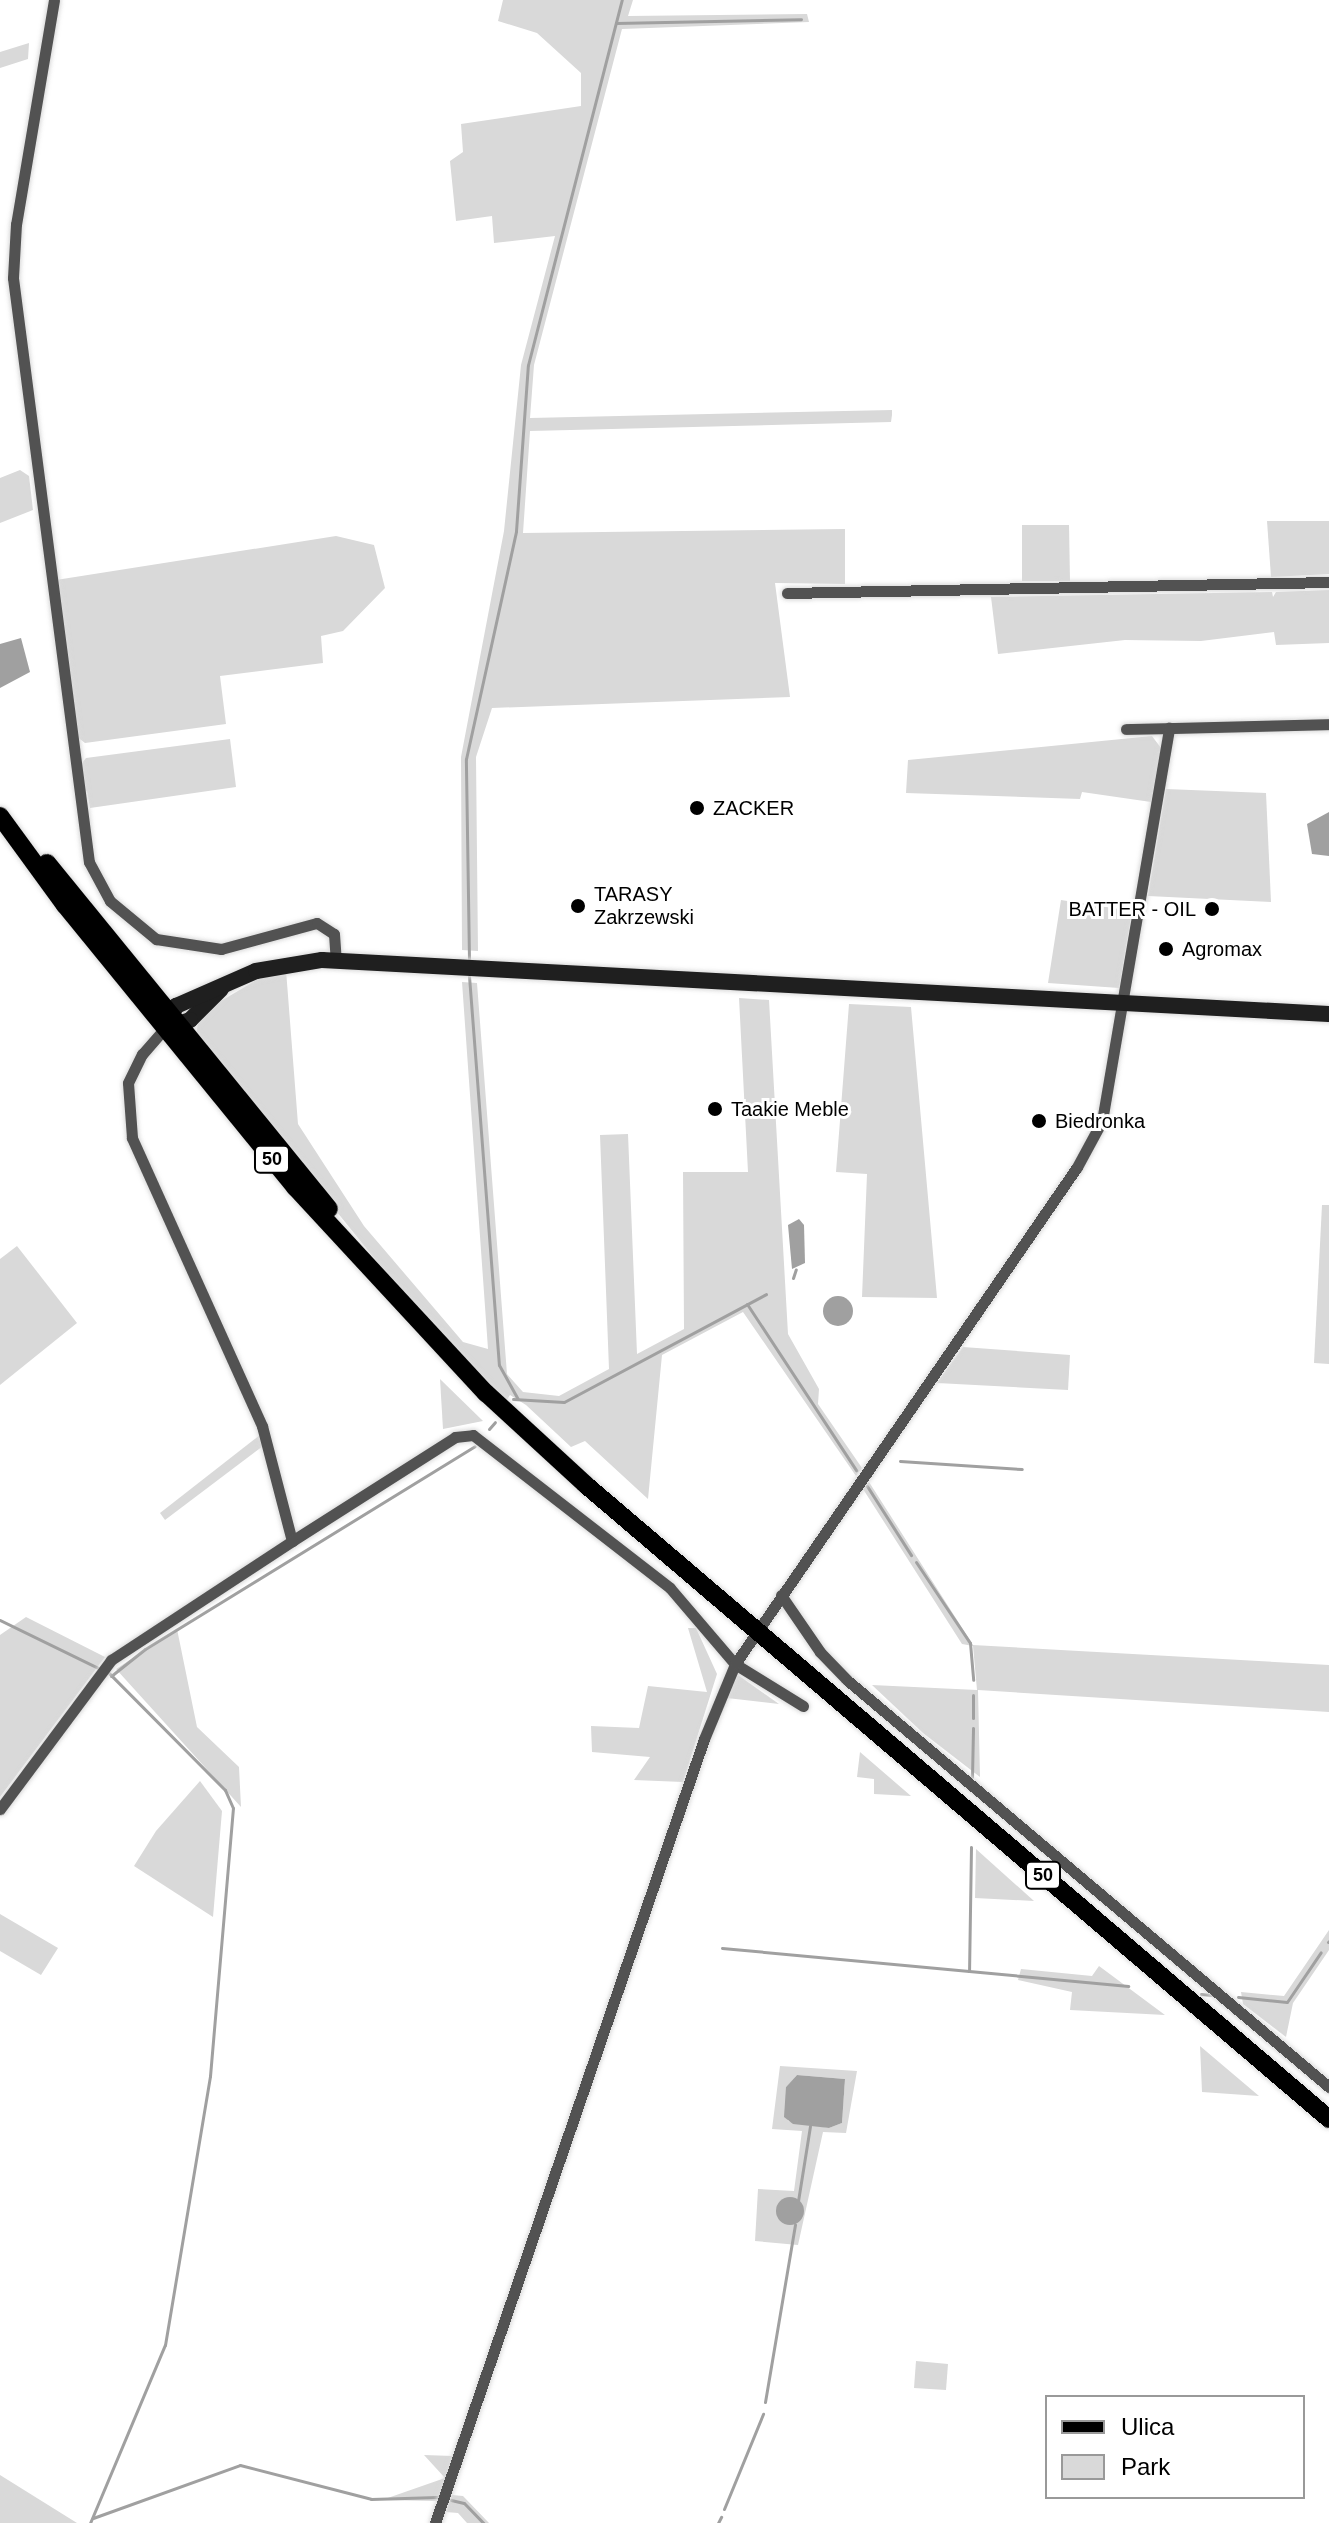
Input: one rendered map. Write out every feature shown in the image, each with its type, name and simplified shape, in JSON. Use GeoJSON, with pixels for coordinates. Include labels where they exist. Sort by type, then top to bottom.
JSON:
{"type":"FeatureCollection","features":[{"type":"Feature","properties":{"kind":"main road","name":"50"},"geometry":{"type":"LineString","coordinates":[[0,814],[384,1286],[548,1451],[1329,2119]]}},
{"type":"Feature","properties":{"kind":"street"},"geometry":{"type":"LineString","coordinates":[[54,0],[16,224],[13,290],[89,862],[110,901],[156,939],[221,949],[317,923],[334,934],[336,960]]}},
{"type":"Feature","properties":{"kind":"street"},"geometry":{"type":"LineString","coordinates":[[787,593],[1329,582]]}},
{"type":"Feature","properties":{"kind":"street"},"geometry":{"type":"LineString","coordinates":[[1126,729],[1329,724]]}},
{"type":"Feature","properties":{"kind":"street"},"geometry":{"type":"LineString","coordinates":[[435,2523],[699,1754],[735,1664],[1090,1146],[1106,1109],[1169,728]]}},
{"type":"Feature","properties":{"kind":"street"},"geometry":{"type":"LineString","coordinates":[[292,1541],[262,1426],[132,1138],[128,1083],[142,1054],[171,1023],[221,989],[270,966],[336,960],[1329,1014]]}},
{"type":"Feature","properties":{"kind":"street"},"geometry":{"type":"LineString","coordinates":[[0,1809],[111,1660],[455,1437],[473,1435],[670,1588],[735,1664],[803,1706]]}},
{"type":"Feature","properties":{"kind":"street"},"geometry":{"type":"LineString","coordinates":[[781,1595],[820,1652],[847,1680],[1329,2087]]}},
{"type":"Feature","properties":{"kind":"green space"},"geometry":{"type":"Polygon","coordinates":[[[503,0],[633,0],[628,16],[807,14],[809,22],[622,29],[534,365],[530,418],[892,410],[892,415],[891,422],[530,431],[523,533],[845,529],[845,584],[775,583],[790,697],[492,708],[476,757],[478,951],[462,950],[461,757],[504,531],[521,365],[555,236],[494,243],[492,216],[456,221],[450,161],[463,152],[461,124],[581,106],[581,73],[537,33],[498,21],[503,0]]]}},
{"type":"Feature","properties":{"kind":"green space"},"geometry":{"type":"Polygon","coordinates":[[[29,43],[28,59],[0,68],[0,52],[29,43]]]}},
{"type":"Feature","properties":{"kind":"green space"},"geometry":{"type":"Polygon","coordinates":[[[20,470],[29,476],[33,510],[0,523],[0,478],[20,470]]]}},
{"type":"Feature","properties":{"kind":"green space"},"geometry":{"type":"Polygon","coordinates":[[[1267,521],[1329,521],[1329,574],[1271,577],[1267,521]]]}},
{"type":"Feature","properties":{"kind":"green space"},"geometry":{"type":"Polygon","coordinates":[[[1022,525],[1069,525],[1070,581],[1022,581],[1022,525]]]}},
{"type":"Feature","properties":{"kind":"green space"},"geometry":{"type":"Polygon","coordinates":[[[336,536],[374,545],[385,588],[343,631],[321,636],[323,663],[220,676],[226,724],[85,743],[76,736],[56,580],[336,536]]]}},
{"type":"Feature","properties":{"kind":"green space"},"geometry":{"type":"Polygon","coordinates":[[[1329,590],[1329,643],[1276,645],[1274,632],[1201,641],[1125,640],[998,654],[991,597],[1272,592],[1273,597],[1276,592],[1329,590]]]}},
{"type":"Feature","properties":{"kind":"green space"},"geometry":{"type":"Polygon","coordinates":[[[1152,736],[1161,748],[1151,802],[1082,792],[1080,799],[906,793],[908,760],[1152,736]]]}},
{"type":"Feature","properties":{"kind":"green space"},"geometry":{"type":"Polygon","coordinates":[[[230,739],[236,787],[90,808],[87,791],[81,792],[79,767],[86,758],[230,739]]]}},
{"type":"Feature","properties":{"kind":"green space"},"geometry":{"type":"Polygon","coordinates":[[[1166,789],[1266,793],[1271,902],[1148,896],[1166,789]]]}},
{"type":"Feature","properties":{"kind":"green space"},"geometry":{"type":"Polygon","coordinates":[[[1061,900],[1132,911],[1119,988],[1048,983],[1061,900]]]}},
{"type":"Feature","properties":{"kind":"green space"},"geometry":{"type":"Polygon","coordinates":[[[286,970],[298,1124],[364,1226],[463,1342],[488,1349],[462,982],[477,983],[507,1374],[523,1392],[559,1396],[609,1369],[600,1135],[628,1134],[637,1354],[684,1329],[683,1172],[748,1172],[739,998],[769,1000],[788,1334],[819,1389],[818,1404],[862,1468],[856,1476],[743,1312],[662,1355],[648,1499],[585,1441],[571,1447],[526,1405],[510,1395],[506,1401],[395,1284],[196,1037],[198,1022],[216,1004],[263,976],[286,970]]]}},
{"type":"Feature","properties":{"kind":"green space"},"geometry":{"type":"Polygon","coordinates":[[[849,1004],[911,1007],[937,1298],[862,1297],[867,1174],[836,1172],[849,1004]]]}},
{"type":"Feature","properties":{"kind":"green space"},"geometry":{"type":"Polygon","coordinates":[[[1322,1205],[1329,1205],[1329,1364],[1314,1363],[1322,1205]]]}},
{"type":"Feature","properties":{"kind":"green space"},"geometry":{"type":"Polygon","coordinates":[[[17,1246],[77,1323],[0,1385],[0,1259],[17,1246]]]}},
{"type":"Feature","properties":{"kind":"green space"},"geometry":{"type":"Polygon","coordinates":[[[963,1347],[1070,1355],[1068,1390],[937,1383],[963,1347]]]}},
{"type":"Feature","properties":{"kind":"green space"},"geometry":{"type":"Polygon","coordinates":[[[440,1379],[483,1421],[443,1429],[440,1379]]]}},
{"type":"Feature","properties":{"kind":"green space"},"geometry":{"type":"Polygon","coordinates":[[[260,1435],[263,1446],[165,1520],[160,1513],[260,1435]]]}},
{"type":"Feature","properties":{"kind":"green space"},"geometry":{"type":"Polygon","coordinates":[[[869,1482],[973,1645],[1329,1665],[1329,1712],[978,1690],[980,1777],[923,1733],[872,1685],[977,1690],[973,1646],[962,1644],[863,1489],[869,1482]]]}},
{"type":"Feature","properties":{"kind":"green space"},"geometry":{"type":"Polygon","coordinates":[[[26,1617],[105,1657],[0,1797],[0,1635],[26,1617]]]}},
{"type":"Feature","properties":{"kind":"green space"},"geometry":{"type":"Polygon","coordinates":[[[688,1628],[696,1628],[717,1674],[683,1782],[634,1780],[650,1757],[592,1752],[591,1726],[639,1728],[648,1686],[707,1692],[688,1628]]]}},
{"type":"Feature","properties":{"kind":"green space"},"geometry":{"type":"Polygon","coordinates":[[[177,1629],[197,1727],[239,1767],[241,1807],[116,1669],[177,1629]]]}},
{"type":"Feature","properties":{"kind":"green space"},"geometry":{"type":"Polygon","coordinates":[[[738,1675],[779,1704],[727,1698],[738,1675]]]}},
{"type":"Feature","properties":{"kind":"green space"},"geometry":{"type":"Polygon","coordinates":[[[860,1752],[911,1796],[874,1794],[874,1779],[857,1777],[860,1752]]]}},
{"type":"Feature","properties":{"kind":"green space"},"geometry":{"type":"Polygon","coordinates":[[[200,1781],[222,1811],[213,1917],[134,1866],[156,1831],[200,1781]]]}},
{"type":"Feature","properties":{"kind":"green space"},"geometry":{"type":"Polygon","coordinates":[[[976,1849],[1034,1901],[975,1898],[976,1849]]]}},
{"type":"Feature","properties":{"kind":"green space"},"geometry":{"type":"Polygon","coordinates":[[[0,1914],[58,1948],[41,1975],[0,1951],[0,1914]]]}},
{"type":"Feature","properties":{"kind":"green space"},"geometry":{"type":"Polygon","coordinates":[[[1329,1930],[1329,1950],[1293,2003],[1286,2037],[1243,2004],[1241,1992],[1284,1996],[1329,1930]]]}},
{"type":"Feature","properties":{"kind":"green space"},"geometry":{"type":"Polygon","coordinates":[[[1099,1966],[1165,2015],[1070,2010],[1072,1992],[1018,1980],[1021,1969],[1092,1976],[1099,1966]]]}},
{"type":"Feature","properties":{"kind":"green space"},"geometry":{"type":"Polygon","coordinates":[[[1200,2046],[1259,2096],[1202,2092],[1200,2046]]]}},
{"type":"Feature","properties":{"kind":"green space"},"geometry":{"type":"Polygon","coordinates":[[[780,2066],[857,2071],[846,2133],[823,2132],[798,2245],[755,2241],[758,2189],[794,2191],[802,2131],[772,2129],[780,2066]],[[797,2075],[786,2087],[788,2121],[829,2128],[842,2123],[845,2079],[797,2075]]]}},
{"type":"Feature","properties":{"kind":"green space"},"geometry":{"type":"Polygon","coordinates":[[[916,2361],[948,2364],[946,2390],[914,2388],[916,2361]]]}},
{"type":"Feature","properties":{"kind":"green space"},"geometry":{"type":"Polygon","coordinates":[[[424,2455],[453,2456],[438,2501],[382,2500],[445,2478],[424,2455]]]}},
{"type":"Feature","properties":{"kind":"green space"},"geometry":{"type":"Polygon","coordinates":[[[0,2475],[77,2523],[0,2523],[0,2475]]]}},
{"type":"Feature","properties":{"kind":"green space"},"geometry":{"type":"Polygon","coordinates":[[[452,2495],[463,2496],[489,2523],[467,2523],[458,2513],[446,2512],[452,2495]]]}},
{"type":"Feature","properties":{"kind":"shaded area"},"geometry":{"type":"Polygon","coordinates":[[[21,638],[30,672],[0,688],[0,644],[21,638]]]}},
{"type":"Feature","properties":{"kind":"shaded area"},"geometry":{"type":"Polygon","coordinates":[[[1329,812],[1329,856],[1312,854],[1307,824],[1329,812]]]}},
{"type":"Feature","properties":{"kind":"shaded area"},"geometry":{"type":"Polygon","coordinates":[[[799,1219],[804,1225],[805,1263],[792,1269],[788,1225],[799,1219]]]}},
{"type":"Feature","properties":{"kind":"shaded area"},"geometry":{"type":"Polygon","coordinates":[[[838,1296],[848,1301],[853,1311],[848,1321],[838,1326],[828,1321],[823,1311],[828,1301],[838,1296]]]}},
{"type":"Feature","properties":{"kind":"shaded area"},"geometry":{"type":"Polygon","coordinates":[[[797,2075],[845,2079],[842,2123],[829,2128],[793,2124],[784,2117],[786,2087],[797,2075]]]}},
{"type":"Feature","properties":{"kind":"shaded area"},"geometry":{"type":"Polygon","coordinates":[[[790,2197],[800,2201],[804,2211],[800,2221],[790,2225],[780,2221],[776,2211],[780,2201],[790,2197]]]}},
{"type":"Feature","properties":{"kind":"waterway"},"geometry":{"type":"LineString","coordinates":[[469,959],[466,759],[516,531],[528,365],[622,0]]}},
{"type":"Feature","properties":{"kind":"waterway"},"geometry":{"type":"LineString","coordinates":[[616,23],[801,19]]}},
{"type":"Feature","properties":{"kind":"waterway"},"geometry":{"type":"LineString","coordinates":[[469,976],[499,1365],[517,1398]]}},
{"type":"Feature","properties":{"kind":"waterway"},"geometry":{"type":"LineString","coordinates":[[793,1278],[796,1269]]}},
{"type":"Feature","properties":{"kind":"waterway"},"geometry":{"type":"LineString","coordinates":[[513,1399],[564,1402],[766,1294]]}},
{"type":"Feature","properties":{"kind":"waterway"},"geometry":{"type":"LineString","coordinates":[[747,1304],[856,1470]]}},
{"type":"Feature","properties":{"kind":"waterway"},"geometry":{"type":"LineString","coordinates":[[489,1429],[495,1422]]}},
{"type":"Feature","properties":{"kind":"waterway"},"geometry":{"type":"LineString","coordinates":[[111,1676],[145,1649],[475,1446]]}},
{"type":"Feature","properties":{"kind":"waterway"},"geometry":{"type":"LineString","coordinates":[[900,1461],[1022,1469]]}},
{"type":"Feature","properties":{"kind":"waterway"},"geometry":{"type":"LineString","coordinates":[[867,1486],[911,1555]]}},
{"type":"Feature","properties":{"kind":"waterway"},"geometry":{"type":"LineString","coordinates":[[916,1562],[970,1643],[973,1680]]}},
{"type":"Feature","properties":{"kind":"waterway"},"geometry":{"type":"LineString","coordinates":[[0,1620],[98,1668]]}},
{"type":"Feature","properties":{"kind":"waterway"},"geometry":{"type":"LineString","coordinates":[[90,2523],[165,2345],[210,2076],[233,1808],[225,1790],[109,1673]]}},
{"type":"Feature","properties":{"kind":"waterway"},"geometry":{"type":"LineString","coordinates":[[973,1695],[973,1718]]}},
{"type":"Feature","properties":{"kind":"waterway"},"geometry":{"type":"LineString","coordinates":[[972,1777],[973,1728]]}},
{"type":"Feature","properties":{"kind":"waterway"},"geometry":{"type":"LineString","coordinates":[[971,1847],[969,1971],[1128,1986]]}},
{"type":"Feature","properties":{"kind":"waterway"},"geometry":{"type":"LineString","coordinates":[[722,1948],[969,1971]]}},
{"type":"Feature","properties":{"kind":"waterway"},"geometry":{"type":"LineString","coordinates":[[1238,1997],[1287,2002],[1321,1952]]}},
{"type":"Feature","properties":{"kind":"waterway"},"geometry":{"type":"LineString","coordinates":[[1201,1994],[1212,1995]]}},
{"type":"Feature","properties":{"kind":"waterway"},"geometry":{"type":"LineString","coordinates":[[798,2201],[810,2126]]}},
{"type":"Feature","properties":{"kind":"waterway"},"geometry":{"type":"LineString","coordinates":[[765,2402],[795,2225]]}},
{"type":"Feature","properties":{"kind":"waterway"},"geometry":{"type":"LineString","coordinates":[[724,2509],[763,2414]]}},
{"type":"Feature","properties":{"kind":"waterway"},"geometry":{"type":"LineString","coordinates":[[93,2518],[240,2465],[371,2499],[438,2497]]}},
{"type":"Feature","properties":{"kind":"waterway"},"geometry":{"type":"LineString","coordinates":[[451,2500],[464,2503],[483,2523]]}},
{"type":"Feature","properties":{"kind":"waterway"},"geometry":{"type":"LineString","coordinates":[[718,2523],[721,2517]]}},
{"type":"Feature","properties":{"kind":"place","name":"ZACKER"},"geometry":{"type":"Point","coordinates":[697,808]}},
{"type":"Feature","properties":{"kind":"place","name":"TARASY Zakrzewski"},"geometry":{"type":"Point","coordinates":[578,906]}},
{"type":"Feature","properties":{"kind":"place","name":"BATTER - OIL"},"geometry":{"type":"Point","coordinates":[1212,909]}},
{"type":"Feature","properties":{"kind":"place","name":"Agromax"},"geometry":{"type":"Point","coordinates":[1166,949]}},
{"type":"Feature","properties":{"kind":"place","name":"Taakie Meble"},"geometry":{"type":"Point","coordinates":[715,1109]}},
{"type":"Feature","properties":{"kind":"place","name":"Biedronka"},"geometry":{"type":"Point","coordinates":[1039,1121]}}]}
